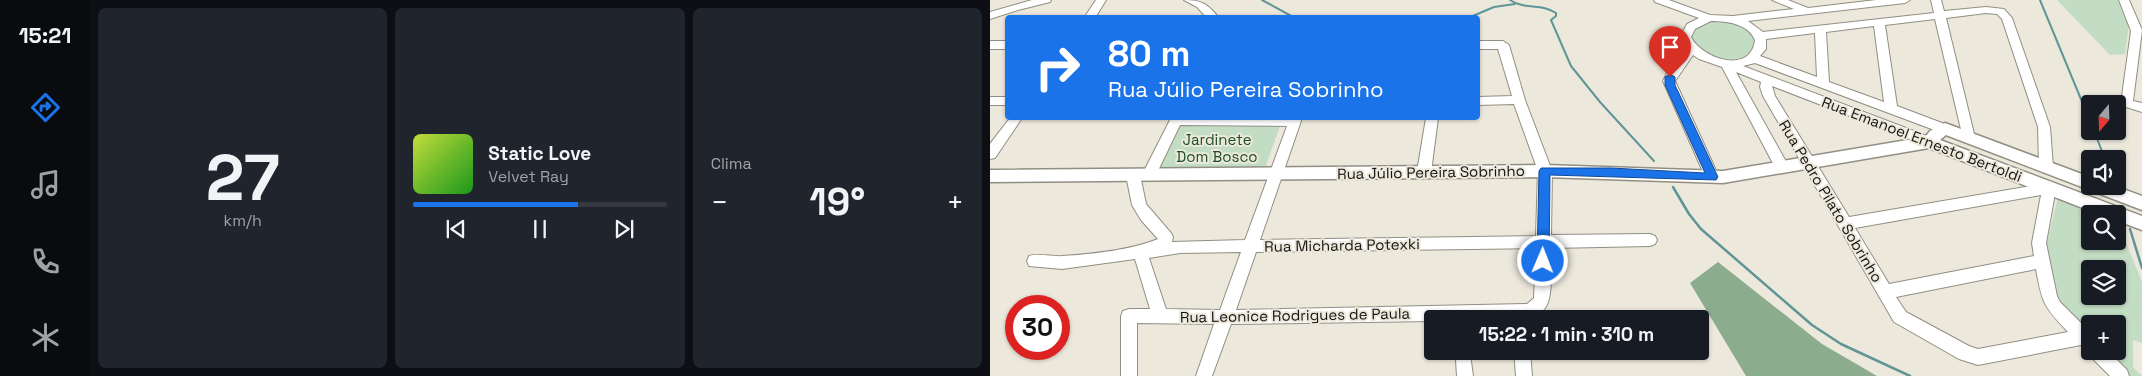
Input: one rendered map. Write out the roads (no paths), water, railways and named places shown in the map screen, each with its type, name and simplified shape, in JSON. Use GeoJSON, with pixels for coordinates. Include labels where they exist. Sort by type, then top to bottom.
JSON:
{"type":"FeatureCollection","features":[{"type":"Feature","properties":{"kind":"main road","name":"Rua Emanoel Ernesto Bertoldi"},"geometry":{"type":"LineString","coordinates":[[1945,130],[2081,181]]}},
{"type":"Feature","properties":{"kind":"main road"},"geometry":{"type":"LineString","coordinates":[[1930,142],[1935,135],[1945,130]]}},
{"type":"Feature","properties":{"kind":"main road"},"geometry":{"type":"LineString","coordinates":[[1900,131],[1904,138],[1900,147]]}},
{"type":"Feature","properties":{"kind":"main road"},"geometry":{"type":"LineString","coordinates":[[1963,155],[1972,150],[1969,138]]}},
{"type":"Feature","properties":{"kind":"main road","name":"Rua Emanoel Ernesto Bertoldi"},"geometry":{"type":"LineString","coordinates":[[1930,142],[2093,205]]}},
{"type":"Feature","properties":{"kind":"main road","name":"Rua Júlio Pereira Sobrinho"},"geometry":{"type":"LineString","coordinates":[[990,176],[1545,171],[1730,177],[1930,142]]}},
{"type":"Feature","properties":{"kind":"main road"},"geometry":{"type":"LineString","coordinates":[[2121,195],[2142,203]]}},
{"type":"Feature","properties":{"kind":"main road","name":"Rua Emanoel Ernesto Bertoldi"},"geometry":{"type":"LineString","coordinates":[[2126,217],[2142,223]]}},
{"type":"Feature","properties":{"kind":"street"},"geometry":{"type":"LineString","coordinates":[[990,16],[1015,7],[1046,0]]}},
{"type":"Feature","properties":{"kind":"street"},"geometry":{"type":"LineString","coordinates":[[1091,15],[1101,0]]}},
{"type":"Feature","properties":{"kind":"street"},"geometry":{"type":"LineString","coordinates":[[1189,0],[1202,5],[1211,15]]}},
{"type":"Feature","properties":{"kind":"street"},"geometry":{"type":"LineString","coordinates":[[1659,0],[1710,18],[1736,20],[1905,0]]}},
{"type":"Feature","properties":{"kind":"street"},"geometry":{"type":"LineString","coordinates":[[1776,0],[1810,11]]}},
{"type":"Feature","properties":{"kind":"street"},"geometry":{"type":"LineString","coordinates":[[1936,0],[1969,138]]}},
{"type":"Feature","properties":{"kind":"street"},"geometry":{"type":"LineString","coordinates":[[2124,0],[2138,31],[2127,103],[2142,108]]}},
{"type":"Feature","properties":{"kind":"street"},"geometry":{"type":"LineString","coordinates":[[1759,36],[1986,10],[2000,11],[2007,18],[2044,127],[2046,167]]}},
{"type":"Feature","properties":{"kind":"street"},"geometry":{"type":"LineString","coordinates":[[1710,18],[1694,24],[1689,29],[1687,42],[1691,49],[1706,59],[1726,64],[1745,62],[1753,58],[1759,51],[1761,44],[1759,36],[1745,24],[1736,20]]}},
{"type":"Feature","properties":{"kind":"street"},"geometry":{"type":"LineString","coordinates":[[1879,22],[1891,109]]}},
{"type":"Feature","properties":{"kind":"street"},"geometry":{"type":"LineString","coordinates":[[1820,29],[1823,84]]}},
{"type":"Feature","properties":{"kind":"street"},"geometry":{"type":"LineString","coordinates":[[990,45],[1005,45]]}},
{"type":"Feature","properties":{"kind":"street"},"geometry":{"type":"LineString","coordinates":[[1480,45],[1503,45],[1519,100],[1545,171],[1542,300],[1539,306],[1533,310]]}},
{"type":"Feature","properties":{"kind":"street"},"geometry":{"type":"LineString","coordinates":[[1691,49],[1672,74],[1669,82],[1712,177]]}},
{"type":"Feature","properties":{"kind":"street","name":"Rua Emanoel Ernesto Bertoldi"},"geometry":{"type":"LineString","coordinates":[[1753,58],[1945,130]]}},
{"type":"Feature","properties":{"kind":"street","name":"Rua Emanoel Ernesto Bertoldi"},"geometry":{"type":"LineString","coordinates":[[1726,64],[1930,142]]}},
{"type":"Feature","properties":{"kind":"street","name":"Rua Pedro Pilato Sobrinho"},"geometry":{"type":"LineString","coordinates":[[1726,64],[1782,168]]}},
{"type":"Feature","properties":{"kind":"street","name":"Rua Pedro Pilato Sobrinho"},"geometry":{"type":"LineString","coordinates":[[1768,80],[1766,87],[1769,96],[1902,319],[1965,353],[1978,357],[2081,342]]}},
{"type":"Feature","properties":{"kind":"street"},"geometry":{"type":"LineString","coordinates":[[1480,100],[1519,100]]}},
{"type":"Feature","properties":{"kind":"street"},"geometry":{"type":"LineString","coordinates":[[990,101],[1005,101]]}},
{"type":"Feature","properties":{"kind":"street"},"geometry":{"type":"LineString","coordinates":[[990,154],[1015,120]]}},
{"type":"Feature","properties":{"kind":"street"},"geometry":{"type":"LineString","coordinates":[[1175,120],[1141,175],[1137,202],[1144,216],[1180,247]]}},
{"type":"Feature","properties":{"kind":"street"},"geometry":{"type":"LineString","coordinates":[[1181,120],[1191,122],[1260,120]]}},
{"type":"Feature","properties":{"kind":"street"},"geometry":{"type":"LineString","coordinates":[[1204,376],[1295,120]]}},
{"type":"Feature","properties":{"kind":"street"},"geometry":{"type":"LineString","coordinates":[[1424,172],[1432,120]]}},
{"type":"Feature","properties":{"kind":"street"},"geometry":{"type":"LineString","coordinates":[[1845,224],[2049,188],[2039,238],[2042,261],[2051,302],[2081,334]]}},
{"type":"Feature","properties":{"kind":"street"},"geometry":{"type":"LineString","coordinates":[[1153,223],[1166,237],[1164,243],[1140,253],[1161,317]]}},
{"type":"Feature","properties":{"kind":"street","name":"Rua Micharda Potexki"},"geometry":{"type":"LineString","coordinates":[[1034,261],[1062,263],[1180,247],[1650,240]]}},
{"type":"Feature","properties":{"kind":"street"},"geometry":{"type":"LineString","coordinates":[[1885,292],[2042,261]]}},
{"type":"Feature","properties":{"kind":"street","name":"Rua Leonice Rodrigues de Paula"},"geometry":{"type":"LineString","coordinates":[[1130,376],[1130,316],[1424,316]]}},
{"type":"Feature","properties":{"kind":"street"},"geometry":{"type":"LineString","coordinates":[[1523,360],[1524,376]]}},
{"type":"Feature","properties":{"kind":"street"},"geometry":{"type":"LineString","coordinates":[[2106,360],[2121,376]]}},
{"type":"Feature","properties":{"kind":"waterway"},"geometry":{"type":"LineString","coordinates":[[1262,0],[1290,15]]}},
{"type":"Feature","properties":{"kind":"waterway"},"geometry":{"type":"LineString","coordinates":[[1510,0],[1521,5],[1545,8],[1556,13],[1556,16],[1551,20],[1571,66],[1600,102],[1654,161]]}},
{"type":"Feature","properties":{"kind":"waterway"},"geometry":{"type":"LineString","coordinates":[[2040,0],[2081,99]]}},
{"type":"Feature","properties":{"kind":"waterway"},"geometry":{"type":"LineString","coordinates":[[1475,15],[1494,7],[1515,4]]}},
{"type":"Feature","properties":{"kind":"waterway"},"geometry":{"type":"LineString","coordinates":[[2098,140],[2101,150]]}},
{"type":"Feature","properties":{"kind":"waterway"},"geometry":{"type":"LineString","coordinates":[[1673,187],[1689,214],[1701,229],[1812,325],[1841,344],[1910,376]]}},
{"type":"Feature","properties":{"kind":"waterway"},"geometry":{"type":"LineString","coordinates":[[2130,229],[2142,268]]}},
{"type":"Feature","properties":{"kind":"park label","name":"Jardinete Dom Bosco"},"geometry":{"type":"Point","coordinates":[1217,148]}}]}
